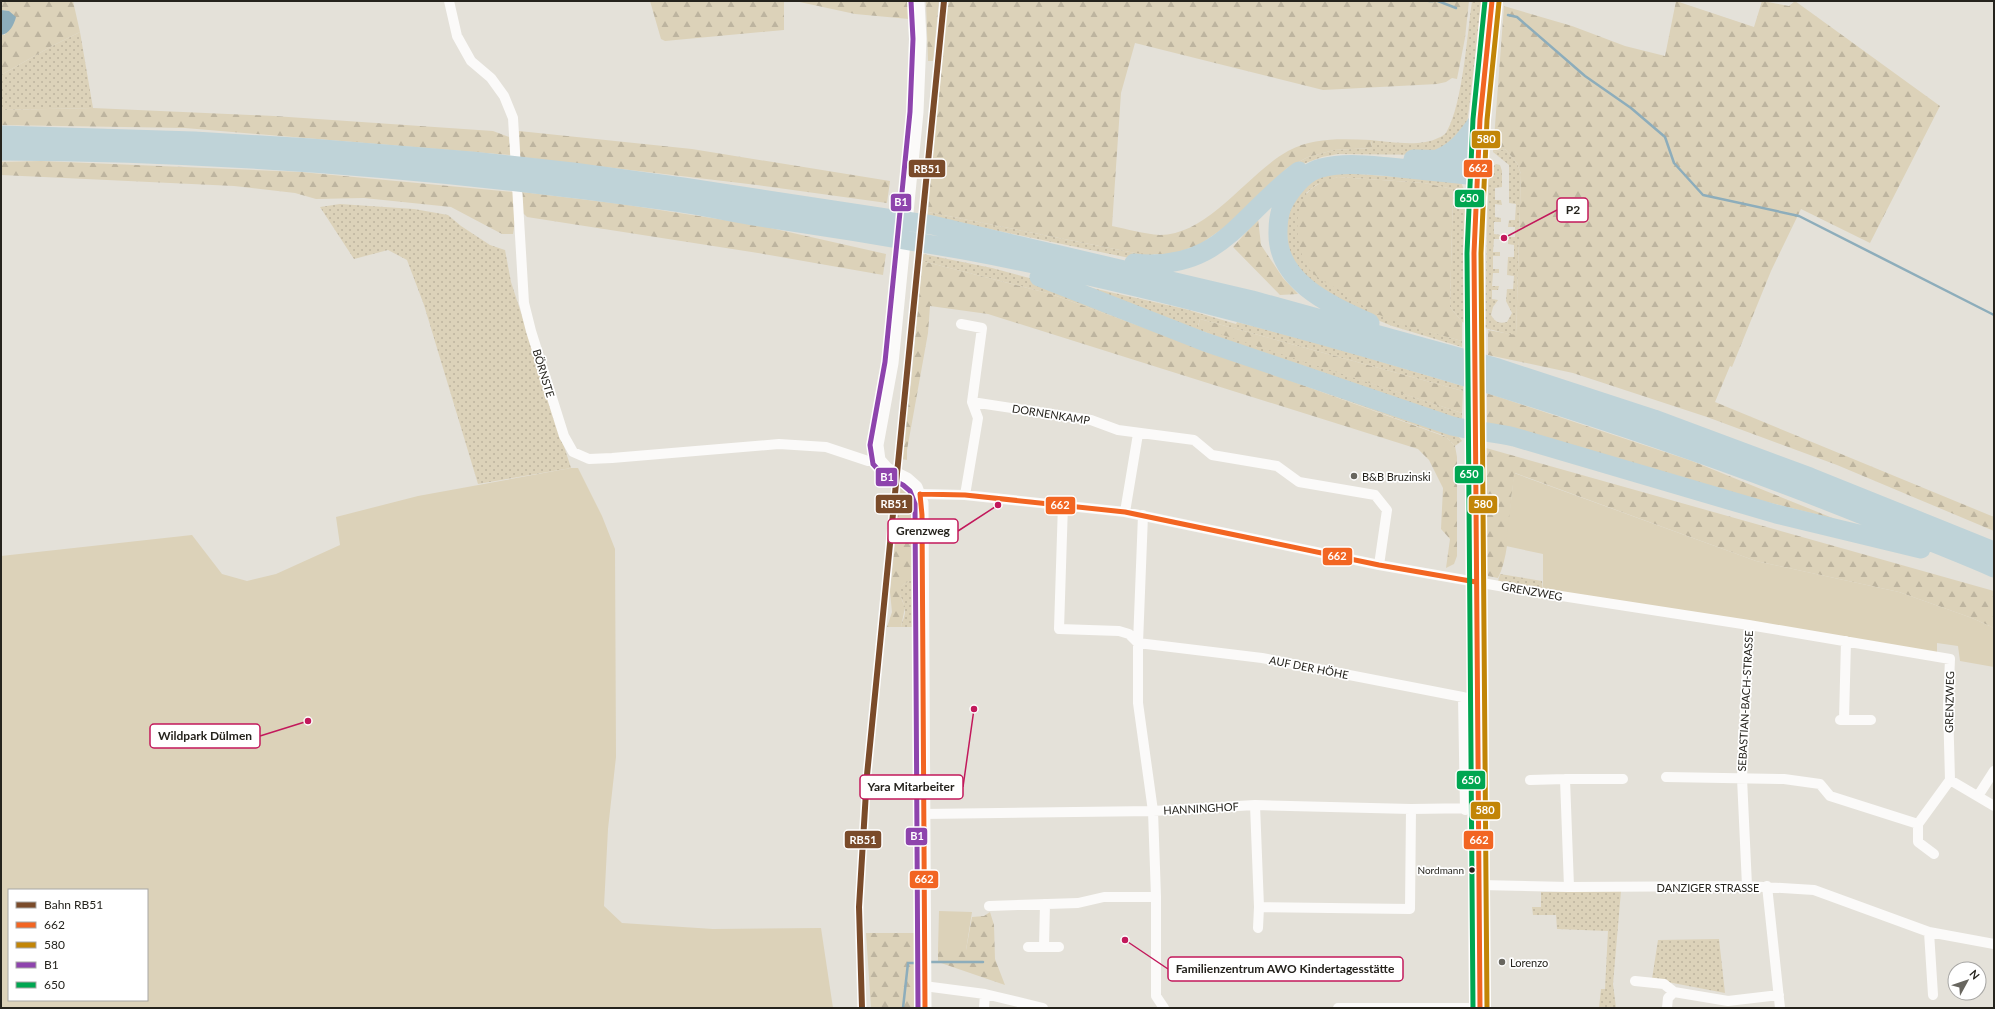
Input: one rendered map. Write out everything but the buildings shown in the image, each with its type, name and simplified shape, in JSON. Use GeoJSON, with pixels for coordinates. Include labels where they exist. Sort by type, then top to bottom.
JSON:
{"type":"FeatureCollection","features":[{"type":"Feature","properties":{"kind":"highway"},"geometry":{"type":"LineString","coordinates":[[1440,158],[1452,153],[1460,146],[1480,119]]}},
{"type":"Feature","properties":{"kind":"highway"},"geometry":{"type":"LineString","coordinates":[[1,135],[194,140],[311,148],[565,171],[932,225],[1252,300],[1450,353],[1654,419],[1817,480],[1994,551]]}},
{"type":"Feature","properties":{"kind":"highway"},"geometry":{"type":"LineString","coordinates":[[1,151],[217,158],[401,170],[677,202],[964,251],[1135,288],[1300,329],[1544,400],[1677,445],[1810,494],[1994,568]]}},
{"type":"Feature","properties":{"kind":"highway"},"geometry":{"type":"LineString","coordinates":[[1069,257],[1141,264],[1174,264],[1205,253],[1232,234],[1276,188],[1301,169],[1318,162],[1340,158],[1440,158],[1477,168]]}},
{"type":"Feature","properties":{"kind":"highway"},"geometry":{"type":"LineString","coordinates":[[1450,353],[1369,322],[1325,301],[1310,291],[1298,280],[1281,254],[1277,239],[1278,223],[1283,204],[1294,186],[1303,178],[1319,168],[1338,164],[1365,164],[1477,168]]}},
{"type":"Feature","properties":{"kind":"highway"},"geometry":{"type":"LineString","coordinates":[[964,251],[1003,268],[1016,270],[1055,282],[1130,314],[1205,342],[1452,426],[1476,423],[1490,431],[1776,514],[1922,549],[1994,572]]}},
{"type":"Feature","properties":{"kind":"main road"},"geometry":{"type":"LineString","coordinates":[[1476,423],[1474,253],[1477,168],[1480,119],[1492,1]]}},
{"type":"Feature","properties":{"kind":"street","name":"BÖRNSTE"},"geometry":{"type":"LineString","coordinates":[[449,1],[457,36],[471,61],[491,78],[504,96],[513,118],[524,303],[556,413],[564,436],[573,452],[589,459],[779,444],[826,448],[868,461],[879,460]]}},
{"type":"Feature","properties":{"kind":"street"},"geometry":{"type":"LineString","coordinates":[[918,1],[920,77],[890,381],[877,445],[879,460],[887,469],[907,479],[916,487],[920,494],[922,515],[925,1008]]}},
{"type":"Feature","properties":{"kind":"street"},"geometry":{"type":"LineString","coordinates":[[961,324],[982,328],[972,402],[978,418],[966,495]]}},
{"type":"Feature","properties":{"kind":"street","name":"DORNENKAMP"},"geometry":{"type":"LineString","coordinates":[[972,402],[1091,420],[1118,430],[1138,434],[1194,440],[1212,455],[1277,466],[1299,482],[1375,495],[1388,510],[1379,565]]}},
{"type":"Feature","properties":{"kind":"street"},"geometry":{"type":"LineString","coordinates":[[1338,1008],[1480,1008],[1476,423]]}},
{"type":"Feature","properties":{"kind":"street"},"geometry":{"type":"LineString","coordinates":[[1125,512],[1138,434]]}},
{"type":"Feature","properties":{"kind":"street","name":"GRENZWEG"},"geometry":{"type":"LineString","coordinates":[[920,494],[966,495],[1063,504],[1125,512],[1379,565],[1950,659],[1948,705],[1950,780]]}},
{"type":"Feature","properties":{"kind":"street"},"geometry":{"type":"LineString","coordinates":[[1063,504],[1060,629],[1119,631],[1130,634],[1138,643]]}},
{"type":"Feature","properties":{"kind":"street"},"geometry":{"type":"LineString","coordinates":[[1143,515],[1138,643],[1138,703],[1153,811],[1156,897],[1156,996],[1164,1008]]}},
{"type":"Feature","properties":{"kind":"street","name":"SEBASTIAN-BACH-STRASSE"},"geometry":{"type":"LineString","coordinates":[[1747,886],[1742,778],[1749,625]]}},
{"type":"Feature","properties":{"kind":"street"},"geometry":{"type":"LineString","coordinates":[[1846,641],[1842,720],[1870,720]]}},
{"type":"Feature","properties":{"kind":"street","name":"AUF DER HÖHE"},"geometry":{"type":"LineString","coordinates":[[1138,643],[1262,658],[1478,700]]}},
{"type":"Feature","properties":{"kind":"street"},"geometry":{"type":"LineString","coordinates":[[1463,697],[1465,810]]}},
{"type":"Feature","properties":{"kind":"street"},"geometry":{"type":"LineString","coordinates":[[1978,796],[1994,771]]}},
{"type":"Feature","properties":{"kind":"street","name":"SEBASTIAN-BACH-STRASSE"},"geometry":{"type":"LineString","coordinates":[[1666,777],[1742,778]]}},
{"type":"Feature","properties":{"kind":"street"},"geometry":{"type":"LineString","coordinates":[[1742,778],[1784,779],[1820,784],[1830,796],[1918,824]]}},
{"type":"Feature","properties":{"kind":"street"},"geometry":{"type":"LineString","coordinates":[[1565,779],[1568,888]]}},
{"type":"Feature","properties":{"kind":"street"},"geometry":{"type":"LineString","coordinates":[[1530,780],[1623,779]]}},
{"type":"Feature","properties":{"kind":"street"},"geometry":{"type":"LineString","coordinates":[[1934,854],[1918,842],[1918,824],[1950,780],[1994,806]]}},
{"type":"Feature","properties":{"kind":"street"},"geometry":{"type":"LineString","coordinates":[[1255,805],[1258,928]]}},
{"type":"Feature","properties":{"kind":"street","name":"HANNINGHOF"},"geometry":{"type":"LineString","coordinates":[[923,814],[1153,811],[1255,805],[1411,810],[1465,810],[1479,808]]}},
{"type":"Feature","properties":{"kind":"street"},"geometry":{"type":"LineString","coordinates":[[1258,907],[1410,909],[1411,810]]}},
{"type":"Feature","properties":{"kind":"street","name":"DANZIGER STRASSE"},"geometry":{"type":"LineString","coordinates":[[1480,886],[1568,888],[1767,886],[1814,890],[1929,932],[1994,944]]}},
{"type":"Feature","properties":{"kind":"street"},"geometry":{"type":"LineString","coordinates":[[1767,886],[1780,1008]]}},
{"type":"Feature","properties":{"kind":"street"},"geometry":{"type":"LineString","coordinates":[[989,906],[1078,903],[1104,897],[1156,897]]}},
{"type":"Feature","properties":{"kind":"street"},"geometry":{"type":"LineString","coordinates":[[1044,904],[1044,947]]}},
{"type":"Feature","properties":{"kind":"street"},"geometry":{"type":"LineString","coordinates":[[1929,932],[1933,995]]}},
{"type":"Feature","properties":{"kind":"street"},"geometry":{"type":"LineString","coordinates":[[1028,947],[1059,947]]}},
{"type":"Feature","properties":{"kind":"street"},"geometry":{"type":"LineString","coordinates":[[1635,981],[1664,984],[1674,992],[1728,1001],[1779,995]]}},
{"type":"Feature","properties":{"kind":"street"},"geometry":{"type":"LineString","coordinates":[[924,986],[985,994],[1043,1008]]}},
{"type":"Feature","properties":{"kind":"street"},"geometry":{"type":"LineString","coordinates":[[1667,1008],[1668,998],[1674,992]]}},
{"type":"Feature","properties":{"kind":"street"},"geometry":{"type":"LineString","coordinates":[[984,1008],[985,994]]}},
{"type":"Feature","properties":{"kind":"green space"},"geometry":{"type":"Polygon","coordinates":[[[1,1],[73,1],[80,32],[1,75],[1,35],[5,35],[9,11],[1,10],[1,1]]]}},
{"type":"Feature","properties":{"kind":"green space"},"geometry":{"type":"Polygon","coordinates":[[[650,1],[784,1],[784,30],[665,41],[661,39],[650,1]]]}},
{"type":"Feature","properties":{"kind":"green space"},"geometry":{"type":"Polygon","coordinates":[[[795,1],[910,1],[909,19],[855,14],[795,1]]]}},
{"type":"Feature","properties":{"kind":"green space"},"geometry":{"type":"Polygon","coordinates":[[[926,1],[939,1],[933,61],[928,61],[926,1]]]}},
{"type":"Feature","properties":{"kind":"green space"},"geometry":{"type":"Polygon","coordinates":[[[948,1],[1469,1],[1465,38],[1457,79],[1452,78],[1446,82],[1437,84],[1323,90],[1135,43],[1121,93],[1112,226],[1142,233],[1160,235],[1178,232],[1195,225],[1211,214],[1273,161],[1298,146],[1318,141],[1339,139],[1371,140],[1372,148],[1334,150],[1308,157],[1287,168],[1225,227],[1199,245],[1169,255],[1135,253],[928,212],[935,121],[948,1]]]}},
{"type":"Feature","properties":{"kind":"green space"},"geometry":{"type":"Polygon","coordinates":[[[1472,1],[1482,1],[1467,124],[1463,134],[1433,155],[1338,154],[1322,157],[1303,164],[1236,223],[1139,260],[927,216],[928,212],[1135,253],[1225,227],[1287,168],[1308,157],[1334,150],[1372,148],[1371,140],[1396,143],[1415,143],[1431,141],[1445,134],[1457,103],[1461,86],[1472,1]]]}},
{"type":"Feature","properties":{"kind":"green space"},"geometry":{"type":"Polygon","coordinates":[[[1676,1],[1754,27],[1762,1],[1789,6],[1795,1],[1940,106],[1870,243],[1801,209],[1771,271],[1732,367],[1730,366],[1715,402],[1994,517],[1994,531],[1837,465],[1707,417],[1573,373],[1488,355],[1488,330],[1516,335],[1521,174],[1517,163],[1505,149],[1493,152],[1504,6],[1572,26],[1625,46],[1665,56],[1676,1]]]}},
{"type":"Feature","properties":{"kind":"green space"},"geometry":{"type":"Polygon","coordinates":[[[80,32],[93,108],[1,110],[1,75],[80,32]]]}},
{"type":"Feature","properties":{"kind":"green space"},"geometry":{"type":"Polygon","coordinates":[[[93,108],[274,116],[493,131],[509,137],[511,155],[185,128],[1,125],[1,110],[93,108]]]}},
{"type":"Feature","properties":{"kind":"green space"},"geometry":{"type":"Polygon","coordinates":[[[519,131],[692,149],[890,181],[887,203],[757,185],[520,157],[519,131]]]}},
{"type":"Feature","properties":{"kind":"green space"},"geometry":{"type":"Polygon","coordinates":[[[1505,149],[1517,163],[1521,174],[1516,336],[1485,328],[1488,180],[1490,169],[1496,164],[1500,165],[1502,171],[1502,187],[1495,188],[1495,200],[1501,200],[1502,205],[1495,204],[1495,217],[1501,218],[1501,222],[1494,222],[1494,234],[1501,235],[1500,239],[1494,239],[1493,252],[1500,252],[1500,256],[1493,256],[1493,269],[1499,269],[1499,273],[1493,273],[1492,286],[1499,286],[1498,290],[1492,290],[1492,299],[1498,300],[1493,307],[1491,315],[1499,323],[1504,323],[1507,322],[1512,313],[1506,301],[1507,289],[1513,289],[1514,276],[1507,275],[1508,257],[1514,257],[1514,245],[1508,244],[1508,237],[1515,237],[1515,227],[1508,227],[1509,220],[1515,220],[1516,204],[1509,203],[1509,165],[1493,152],[1505,149]]]}},
{"type":"Feature","properties":{"kind":"green space"},"geometry":{"type":"Polygon","coordinates":[[[41,161],[301,172],[513,192],[515,222],[513,234],[502,234],[451,207],[364,198],[316,199],[295,193],[234,186],[1,175],[1,162],[41,161]]]}},
{"type":"Feature","properties":{"kind":"green space"},"geometry":{"type":"Polygon","coordinates":[[[1321,171],[1461,182],[1466,195],[1465,323],[1462,322],[1450,307],[1453,189],[1424,183],[1338,177],[1316,185],[1306,193],[1416,328],[1462,341],[1462,347],[1392,326],[1334,302],[1288,259],[1286,205],[1321,171]]]}},
{"type":"Feature","properties":{"kind":"green space"},"geometry":{"type":"Polygon","coordinates":[[[1338,177],[1424,183],[1453,189],[1450,307],[1462,322],[1462,341],[1385,318],[1361,305],[1319,278],[1309,269],[1299,244],[1297,223],[1300,207],[1306,194],[1316,185],[1338,177]]]}},
{"type":"Feature","properties":{"kind":"green space"},"geometry":{"type":"Polygon","coordinates":[[[522,192],[621,204],[757,225],[886,254],[883,275],[758,253],[527,217],[523,213],[522,192]]]}},
{"type":"Feature","properties":{"kind":"green space"},"geometry":{"type":"Polygon","coordinates":[[[340,204],[414,209],[448,215],[461,226],[490,245],[505,250],[511,282],[571,468],[478,484],[424,305],[407,260],[388,250],[354,259],[320,207],[340,204]]]}},
{"type":"Feature","properties":{"kind":"green space"},"geometry":{"type":"Polygon","coordinates":[[[1258,219],[1261,245],[1283,278],[1298,294],[1280,295],[1233,247],[1258,219]]]}},
{"type":"Feature","properties":{"kind":"green space"},"geometry":{"type":"Polygon","coordinates":[[[923,254],[992,268],[1037,280],[1459,437],[1462,441],[1455,446],[1445,436],[1051,294],[922,261],[923,254]]]}},
{"type":"Feature","properties":{"kind":"green space"},"geometry":{"type":"Polygon","coordinates":[[[922,261],[1051,294],[1446,437],[1455,446],[1457,457],[1457,556],[1454,564],[1446,568],[1450,539],[1441,529],[1443,488],[1429,460],[1418,449],[988,314],[930,306],[928,333],[907,450],[907,460],[901,459],[911,383],[922,261]]]}},
{"type":"Feature","properties":{"kind":"green space"},"geometry":{"type":"Polygon","coordinates":[[[1074,284],[1185,309],[1236,324],[1237,322],[1328,346],[1463,386],[1463,391],[1200,319],[1198,326],[1462,413],[1462,421],[1368,392],[1074,284]]]}},
{"type":"Feature","properties":{"kind":"green space"},"geometry":{"type":"Polygon","coordinates":[[[1200,319],[1463,391],[1462,413],[1198,327],[1200,319]]]}},
{"type":"Feature","properties":{"kind":"green space"},"geometry":{"type":"Polygon","coordinates":[[[1487,393],[1692,461],[1835,519],[1675,479],[1487,423],[1487,393]]]}},
{"type":"Feature","properties":{"kind":"green space"},"geometry":{"type":"Polygon","coordinates":[[[1486,448],[1994,591],[1994,628],[1972,618],[1899,592],[1756,561],[1515,473],[1506,554],[1498,578],[1488,576],[1485,566],[1486,448]]]}},
{"type":"Feature","properties":{"kind":"green space"},"geometry":{"type":"Polygon","coordinates":[[[571,468],[578,468],[602,516],[615,549],[616,757],[608,829],[604,906],[622,923],[713,929],[821,928],[833,1008],[1,1008],[1,556],[192,535],[222,574],[247,581],[276,574],[340,545],[336,517],[418,496],[571,468]]]}},
{"type":"Feature","properties":{"kind":"green space"},"geometry":{"type":"Polygon","coordinates":[[[1514,473],[1756,561],[1899,592],[1972,618],[1994,628],[1994,667],[1960,661],[1958,646],[1937,643],[1937,657],[1543,594],[1543,554],[1506,546],[1514,473]]]}},
{"type":"Feature","properties":{"kind":"green space"},"geometry":{"type":"Polygon","coordinates":[[[901,485],[912,494],[917,509],[914,579],[904,584],[900,590],[905,607],[901,627],[887,627],[892,612],[890,592],[901,485]]]}},
{"type":"Feature","properties":{"kind":"green space"},"geometry":{"type":"Polygon","coordinates":[[[1500,574],[1542,581],[1543,594],[1497,585],[1500,574]]]}},
{"type":"Feature","properties":{"kind":"green space"},"geometry":{"type":"Polygon","coordinates":[[[914,579],[914,627],[901,627],[905,612],[900,590],[902,586],[914,579]]]}},
{"type":"Feature","properties":{"kind":"green space"},"geometry":{"type":"Polygon","coordinates":[[[1621,891],[1613,984],[1616,1008],[1599,1008],[1601,989],[1605,989],[1608,931],[1557,929],[1556,915],[1533,915],[1532,907],[1541,907],[1541,892],[1621,891]]]}},
{"type":"Feature","properties":{"kind":"green space"},"geometry":{"type":"Polygon","coordinates":[[[939,911],[972,912],[966,950],[938,950],[939,911]]]}},
{"type":"Feature","properties":{"kind":"green space"},"geometry":{"type":"Polygon","coordinates":[[[990,912],[994,925],[995,959],[1005,985],[938,962],[938,950],[966,950],[972,917],[984,916],[990,912]]]}},
{"type":"Feature","properties":{"kind":"green space"},"geometry":{"type":"Polygon","coordinates":[[[866,933],[915,933],[916,1008],[871,1008],[866,933]]]}},
{"type":"Feature","properties":{"kind":"green space"},"geometry":{"type":"Polygon","coordinates":[[[1719,939],[1725,993],[1652,979],[1658,940],[1719,939]]]}},
{"type":"Feature","properties":{"kind":"water"},"geometry":{"type":"Polygon","coordinates":[[[1,10],[9,11],[16,17],[11,29],[1,35],[1,10]]]}},
{"type":"Feature","properties":{"kind":"waterway"},"geometry":{"type":"LineString","coordinates":[[1438,1],[1456,8]]}},
{"type":"Feature","properties":{"kind":"waterway"},"geometry":{"type":"LineString","coordinates":[[1508,15],[1517,17],[1585,76],[1631,108],[1665,137],[1674,163],[1703,195],[1799,216],[1994,315]]}},
{"type":"Feature","properties":{"kind":"waterway"},"geometry":{"type":"LineString","coordinates":[[929,962],[983,962]]}},
{"type":"Feature","properties":{"kind":"waterway"},"geometry":{"type":"LineString","coordinates":[[903,1008],[908,963],[920,963]]}},
{"type":"Feature","properties":{"kind":"rail line","name":"RB51"},"geometry":{"type":"LineString","coordinates":[[862,1008],[859,907],[867,775],[944,1]]}},
{"type":"Feature","properties":{"kind":"transit line","name":"B1"},"geometry":{"type":"LineString","coordinates":[[911,1],[913,39],[910,112],[885,362],[870,445],[873,464],[883,475],[903,485],[910,491],[915,504],[918,1008]]}},
{"type":"Feature","properties":{"kind":"transit line","name":"650"},"geometry":{"type":"LineString","coordinates":[[1473,1008],[1467,253],[1473,119],[1485,1]]}},
{"type":"Feature","properties":{"kind":"transit line","name":"662"},"geometry":{"type":"LineString","coordinates":[[1480,1008],[1474,253],[1480,119],[1492,1]]}},
{"type":"Feature","properties":{"kind":"transit line","name":"580"},"geometry":{"type":"LineString","coordinates":[[1487,1008],[1481,253],[1487,120],[1499,2]]}},
{"type":"Feature","properties":{"kind":"transit line","name":"662"},"geometry":{"type":"LineString","coordinates":[[920,494],[965,495],[1125,512],[1379,565],[1476,582]]}},
{"type":"Feature","properties":{"kind":"transit line","name":"662"},"geometry":{"type":"LineString","coordinates":[[920,494],[922,515],[925,1008]]}},
{"type":"Feature","properties":{"kind":"place","name":"P2"},"geometry":{"type":"Point","coordinates":[1504,238]}},
{"type":"Feature","properties":{"kind":"place","name":"B&B Bruzinski"},"geometry":{"type":"Point","coordinates":[1354,476]}},
{"type":"Feature","properties":{"kind":"place","name":"Grenzweg"},"geometry":{"type":"Point","coordinates":[998,505]}},
{"type":"Feature","properties":{"kind":"place","name":"Yara Mitarbeiter"},"geometry":{"type":"Point","coordinates":[974,709]}},
{"type":"Feature","properties":{"kind":"place","name":"Wildpark Dülmen"},"geometry":{"type":"Point","coordinates":[308,721]}},
{"type":"Feature","properties":{"kind":"place","name":"Nordmann"},"geometry":{"type":"Point","coordinates":[1472,870]}},
{"type":"Feature","properties":{"kind":"place","name":"Familienzentrum AWO Kindertagesstätte"},"geometry":{"type":"Point","coordinates":[1125,940]}},
{"type":"Feature","properties":{"kind":"place","name":"Lorenzo"},"geometry":{"type":"Point","coordinates":[1502,962]}}]}
